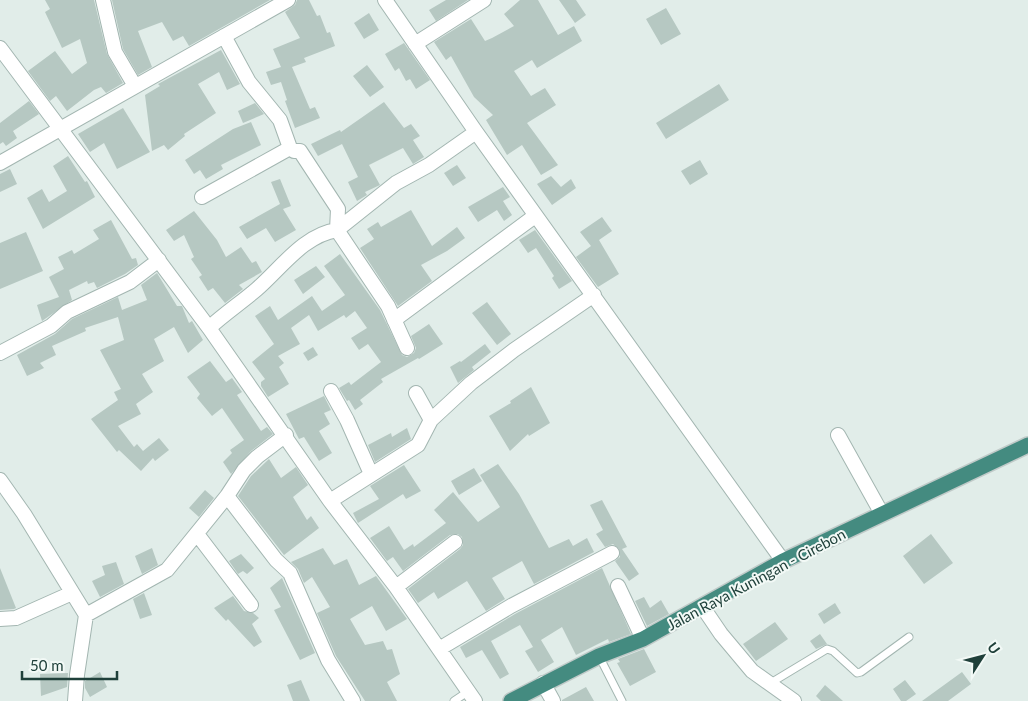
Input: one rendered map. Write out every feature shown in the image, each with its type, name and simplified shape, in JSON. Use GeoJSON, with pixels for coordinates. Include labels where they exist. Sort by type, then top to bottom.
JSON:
{"type":"FeatureCollection","features":[{"type":"Feature","properties":{"kind":"highway","name":"Jalan Raya Kuningan - Cirebon"},"geometry":{"type":"LineString","coordinates":[[511,701],[599,656],[644,639],[783,561],[1028,445]]}},
{"type":"Feature","properties":{"kind":"street"},"geometry":{"type":"LineString","coordinates":[[103,0],[115,52],[136,86]]}},
{"type":"Feature","properties":{"kind":"street"},"geometry":{"type":"LineString","coordinates":[[0,163],[288,0]]}},
{"type":"Feature","properties":{"kind":"street"},"geometry":{"type":"LineString","coordinates":[[385,0],[535,216],[594,295],[783,561]]}},
{"type":"Feature","properties":{"kind":"street"},"geometry":{"type":"LineString","coordinates":[[415,44],[484,0]]}},
{"type":"Feature","properties":{"kind":"street"},"geometry":{"type":"LineString","coordinates":[[224,36],[248,82],[280,120],[290,148],[294,151],[300,151],[338,209],[337,230],[376,286],[407,348]]}},
{"type":"Feature","properties":{"kind":"street"},"geometry":{"type":"LineString","coordinates":[[0,48],[62,128],[209,328],[286,435],[330,501],[396,587],[472,696]]}},
{"type":"Feature","properties":{"kind":"street"},"geometry":{"type":"LineString","coordinates":[[209,328],[259,287],[307,242],[324,232],[337,230],[396,183],[429,165],[476,132]]}},
{"type":"Feature","properties":{"kind":"street"},"geometry":{"type":"LineString","coordinates":[[202,197],[290,148]]}},
{"type":"Feature","properties":{"kind":"street"},"geometry":{"type":"LineString","coordinates":[[394,320],[535,216]]}},
{"type":"Feature","properties":{"kind":"street"},"geometry":{"type":"LineString","coordinates":[[0,353],[51,326],[67,312],[130,282],[159,260]]}},
{"type":"Feature","properties":{"kind":"street"},"geometry":{"type":"LineString","coordinates":[[330,501],[418,445],[431,420],[471,383],[594,295]]}},
{"type":"Feature","properties":{"kind":"street"},"geometry":{"type":"LineString","coordinates":[[331,391],[347,420],[370,474]]}},
{"type":"Feature","properties":{"kind":"street"},"geometry":{"type":"LineString","coordinates":[[416,393],[431,420]]}},
{"type":"Feature","properties":{"kind":"street"},"geometry":{"type":"LineString","coordinates":[[86,615],[167,570],[227,496],[244,470],[257,457],[286,435]]}},
{"type":"Feature","properties":{"kind":"street"},"geometry":{"type":"LineString","coordinates":[[838,435],[882,514]]}},
{"type":"Feature","properties":{"kind":"street"},"geometry":{"type":"LineString","coordinates":[[0,480],[24,514],[86,615],[76,675],[75,701]]}},
{"type":"Feature","properties":{"kind":"street"},"geometry":{"type":"LineString","coordinates":[[227,496],[276,560],[290,574],[328,660],[352,701]]}},
{"type":"Feature","properties":{"kind":"street"},"geometry":{"type":"LineString","coordinates":[[197,534],[251,605]]}},
{"type":"Feature","properties":{"kind":"street"},"geometry":{"type":"LineString","coordinates":[[396,587],[456,542]]}},
{"type":"Feature","properties":{"kind":"street"},"geometry":{"type":"LineString","coordinates":[[439,649],[511,606],[612,553]]}},
{"type":"Feature","properties":{"kind":"street"},"geometry":{"type":"LineString","coordinates":[[618,586],[644,639]]}},
{"type":"Feature","properties":{"kind":"street"},"geometry":{"type":"LineString","coordinates":[[0,619],[16,618],[72,593]]}},
{"type":"Feature","properties":{"kind":"street"},"geometry":{"type":"LineString","coordinates":[[702,606],[736,654],[752,671],[794,701]]}},
{"type":"Feature","properties":{"kind":"street"},"geometry":{"type":"LineString","coordinates":[[544,683],[552,701]]}},
{"type":"Feature","properties":{"kind":"lane"},"geometry":{"type":"LineString","coordinates":[[769,684],[828,649],[857,672],[861,672],[909,637]]}},
{"type":"Feature","properties":{"kind":"lane"},"geometry":{"type":"LineString","coordinates":[[599,656],[622,701]]}},
{"type":"Feature","properties":{"kind":"lane"},"geometry":{"type":"LineString","coordinates":[[454,701],[472,696]]}},
{"type":"Feature","properties":{"kind":"building"},"geometry":{"type":"Polygon","coordinates":[[[45,0],[94,0],[107,54],[123,83],[106,93],[101,87],[94,90],[67,111],[56,96],[50,101],[28,71],[55,51],[72,74],[87,63],[80,39],[62,48],[45,12],[50,9],[45,0]]]}},
{"type":"Feature","properties":{"kind":"building"},"geometry":{"type":"Polygon","coordinates":[[[112,0],[270,0],[189,46],[183,36],[173,41],[162,22],[138,31],[152,67],[138,75],[123,49],[112,0]]]}},
{"type":"Feature","properties":{"kind":"building"},"geometry":{"type":"Polygon","coordinates":[[[297,0],[309,0],[317,16],[320,15],[327,33],[330,32],[335,46],[304,58],[306,62],[292,67],[310,109],[315,107],[320,118],[295,128],[285,101],[287,100],[281,82],[271,85],[266,72],[281,67],[273,49],[300,38],[285,12],[295,5],[297,0]]]}},
{"type":"Feature","properties":{"kind":"building"},"geometry":{"type":"Polygon","coordinates":[[[446,0],[468,0],[436,21],[429,10],[446,0]]]}},
{"type":"Feature","properties":{"kind":"building"},"geometry":{"type":"Polygon","coordinates":[[[520,0],[538,0],[558,35],[574,26],[582,41],[537,68],[532,60],[514,71],[531,96],[545,88],[556,105],[527,123],[558,165],[541,175],[522,145],[507,155],[486,120],[493,115],[474,97],[451,56],[446,60],[434,42],[471,19],[485,41],[492,38],[514,26],[504,14],[520,0]]]}},
{"type":"Feature","properties":{"kind":"building"},"geometry":{"type":"Polygon","coordinates":[[[559,0],[576,0],[586,15],[575,23],[559,0]]]}},
{"type":"Feature","properties":{"kind":"building"},"geometry":{"type":"Polygon","coordinates":[[[666,8],[681,34],[661,45],[646,19],[666,8]]]}},
{"type":"Feature","properties":{"kind":"building"},"geometry":{"type":"Polygon","coordinates":[[[369,13],[379,30],[364,39],[354,23],[369,13]]]}},
{"type":"Feature","properties":{"kind":"building"},"geometry":{"type":"Polygon","coordinates":[[[404,43],[430,80],[416,89],[410,79],[406,81],[399,68],[395,71],[385,54],[404,43]]]}},
{"type":"Feature","properties":{"kind":"building"},"geometry":{"type":"Polygon","coordinates":[[[221,50],[240,84],[227,90],[219,72],[198,84],[216,113],[184,134],[185,136],[168,150],[164,145],[152,151],[145,95],[160,86],[158,84],[221,50]]]}},
{"type":"Feature","properties":{"kind":"building"},"geometry":{"type":"Polygon","coordinates":[[[367,65],[384,87],[370,97],[353,76],[367,65]]]}},
{"type":"Feature","properties":{"kind":"building"},"geometry":{"type":"Polygon","coordinates":[[[719,84],[729,100],[666,139],[656,123],[719,84]]]}},
{"type":"Feature","properties":{"kind":"building"},"geometry":{"type":"Polygon","coordinates":[[[29,101],[39,114],[13,131],[17,138],[6,146],[3,142],[0,144],[0,123],[29,101]]]}},
{"type":"Feature","properties":{"kind":"building"},"geometry":{"type":"Polygon","coordinates":[[[384,102],[404,128],[411,124],[420,136],[413,140],[424,157],[413,164],[403,148],[369,165],[380,185],[365,192],[367,195],[357,201],[348,182],[358,177],[342,144],[318,156],[311,144],[340,130],[341,132],[384,102]]]}},
{"type":"Feature","properties":{"kind":"building"},"geometry":{"type":"Polygon","coordinates":[[[255,103],[264,114],[243,123],[238,111],[255,103]]]}},
{"type":"Feature","properties":{"kind":"building"},"geometry":{"type":"Polygon","coordinates":[[[123,108],[150,152],[117,169],[104,143],[90,152],[78,134],[123,108]]]}},
{"type":"Feature","properties":{"kind":"building"},"geometry":{"type":"Polygon","coordinates":[[[251,122],[261,145],[221,165],[223,169],[206,179],[200,170],[194,174],[185,160],[233,129],[251,122]]]}},
{"type":"Feature","properties":{"kind":"building"},"geometry":{"type":"Polygon","coordinates":[[[68,156],[85,182],[87,181],[95,197],[43,229],[27,198],[42,189],[49,202],[67,191],[53,166],[68,156]]]}},
{"type":"Feature","properties":{"kind":"building"},"geometry":{"type":"Polygon","coordinates":[[[700,160],[708,174],[690,185],[681,171],[700,160]]]}},
{"type":"Feature","properties":{"kind":"building"},"geometry":{"type":"Polygon","coordinates":[[[457,165],[466,178],[453,186],[444,173],[457,165]]]}},
{"type":"Feature","properties":{"kind":"building"},"geometry":{"type":"Polygon","coordinates":[[[10,169],[17,184],[0,192],[0,174],[10,169]]]}},
{"type":"Feature","properties":{"kind":"building"},"geometry":{"type":"Polygon","coordinates":[[[551,176],[561,187],[571,179],[576,188],[552,205],[537,184],[551,176]]]}},
{"type":"Feature","properties":{"kind":"building"},"geometry":{"type":"Polygon","coordinates":[[[280,179],[291,206],[283,209],[296,230],[275,242],[266,228],[247,239],[239,227],[280,204],[271,182],[280,179]]]}},
{"type":"Feature","properties":{"kind":"building"},"geometry":{"type":"Polygon","coordinates":[[[503,187],[510,197],[503,201],[512,215],[504,221],[497,210],[478,222],[468,207],[503,187]]]}},
{"type":"Feature","properties":{"kind":"building"},"geometry":{"type":"Polygon","coordinates":[[[411,210],[432,246],[457,227],[465,238],[447,251],[421,265],[432,281],[398,306],[360,248],[374,239],[367,229],[378,222],[381,227],[411,210]]]}},
{"type":"Feature","properties":{"kind":"building"},"geometry":{"type":"Polygon","coordinates":[[[194,211],[217,240],[226,257],[241,247],[252,263],[256,261],[262,272],[239,285],[243,289],[225,303],[213,288],[208,291],[199,277],[202,275],[191,259],[194,257],[184,235],[174,241],[166,230],[194,211]]]}},
{"type":"Feature","properties":{"kind":"building"},"geometry":{"type":"Polygon","coordinates":[[[602,217],[612,231],[599,240],[619,274],[598,287],[576,257],[591,246],[580,232],[602,217]]]}},
{"type":"Feature","properties":{"kind":"building"},"geometry":{"type":"Polygon","coordinates":[[[111,220],[132,259],[136,258],[138,265],[97,288],[94,282],[88,284],[87,281],[69,290],[72,300],[42,321],[37,305],[59,297],[49,277],[64,269],[58,257],[72,250],[74,254],[99,239],[93,230],[111,220]]]}},
{"type":"Feature","properties":{"kind":"building"},"geometry":{"type":"Polygon","coordinates":[[[535,230],[572,281],[559,289],[552,278],[554,276],[536,248],[528,253],[519,240],[535,230]]]}},
{"type":"Feature","properties":{"kind":"building"},"geometry":{"type":"Polygon","coordinates":[[[26,232],[43,271],[0,289],[0,243],[26,232]]]}},
{"type":"Feature","properties":{"kind":"building"},"geometry":{"type":"Polygon","coordinates":[[[340,254],[380,310],[402,355],[407,357],[414,353],[416,348],[411,336],[429,324],[443,344],[381,379],[383,382],[360,400],[363,404],[355,410],[339,388],[349,382],[351,385],[381,362],[368,344],[359,350],[351,338],[367,328],[355,311],[346,318],[344,315],[318,331],[309,315],[291,328],[300,344],[278,356],[284,363],[279,367],[289,384],[268,397],[261,386],[261,382],[265,379],[252,362],[274,344],[255,316],[270,306],[278,320],[312,296],[322,311],[345,295],[324,266],[340,254]]]}},
{"type":"Feature","properties":{"kind":"building"},"geometry":{"type":"Polygon","coordinates":[[[316,266],[325,277],[303,294],[294,280],[316,266]]]}},
{"type":"Feature","properties":{"kind":"building"},"geometry":{"type":"Polygon","coordinates":[[[157,273],[177,306],[182,306],[189,323],[192,321],[203,340],[188,353],[174,327],[154,339],[164,361],[142,374],[153,392],[136,404],[141,414],[118,426],[134,447],[137,444],[143,451],[159,438],[169,450],[155,461],[153,458],[141,471],[119,450],[117,452],[91,419],[118,400],[114,392],[121,389],[100,350],[124,340],[118,317],[85,328],[86,331],[52,346],[56,355],[40,363],[44,368],[27,376],[17,355],[55,334],[72,319],[118,297],[122,310],[147,300],[141,285],[157,273]]]}},
{"type":"Feature","properties":{"kind":"building"},"geometry":{"type":"Polygon","coordinates":[[[487,302],[511,334],[497,345],[472,313],[487,302]]]}},
{"type":"Feature","properties":{"kind":"building"},"geometry":{"type":"Polygon","coordinates":[[[485,344],[491,352],[472,367],[474,370],[458,383],[450,367],[461,362],[485,344]]]}},
{"type":"Feature","properties":{"kind":"building"},"geometry":{"type":"Polygon","coordinates":[[[313,347],[318,355],[308,361],[303,353],[313,347]]]}},
{"type":"Feature","properties":{"kind":"building"},"geometry":{"type":"Polygon","coordinates":[[[210,361],[226,382],[232,378],[242,392],[237,395],[261,431],[267,427],[273,434],[251,451],[231,474],[223,462],[232,453],[230,450],[244,440],[222,408],[212,416],[197,398],[200,394],[187,377],[210,361]]]}},
{"type":"Feature","properties":{"kind":"building"},"geometry":{"type":"Polygon","coordinates":[[[531,387],[550,423],[529,436],[528,434],[510,451],[489,416],[511,403],[510,401],[531,387]]]}},
{"type":"Feature","properties":{"kind":"building"},"geometry":{"type":"Polygon","coordinates":[[[324,396],[331,410],[324,413],[330,424],[319,431],[332,453],[319,461],[304,437],[299,439],[286,414],[324,396]]]}},
{"type":"Feature","properties":{"kind":"building"},"geometry":{"type":"Polygon","coordinates":[[[407,428],[411,439],[375,462],[368,445],[391,433],[392,437],[407,428]]]}},
{"type":"Feature","properties":{"kind":"building"},"geometry":{"type":"Polygon","coordinates":[[[269,459],[281,478],[296,467],[308,485],[293,497],[307,520],[311,516],[319,528],[284,555],[238,496],[251,476],[269,459]]]}},
{"type":"Feature","properties":{"kind":"building"},"geometry":{"type":"Polygon","coordinates":[[[498,464],[519,494],[549,548],[569,539],[573,546],[587,538],[594,552],[534,584],[522,561],[492,578],[505,599],[486,611],[467,581],[438,599],[434,592],[418,603],[408,589],[460,549],[463,545],[462,537],[458,534],[450,535],[403,571],[393,557],[387,561],[370,538],[389,526],[404,550],[413,544],[414,547],[446,523],[434,510],[453,492],[478,522],[500,507],[480,475],[498,464]]]}},
{"type":"Feature","properties":{"kind":"building"},"geometry":{"type":"Polygon","coordinates":[[[404,465],[421,491],[406,499],[403,494],[358,523],[353,513],[379,499],[370,486],[404,465]]]}},
{"type":"Feature","properties":{"kind":"building"},"geometry":{"type":"Polygon","coordinates":[[[474,468],[482,481],[459,495],[451,481],[474,468]]]}},
{"type":"Feature","properties":{"kind":"building"},"geometry":{"type":"Polygon","coordinates":[[[205,490],[214,498],[199,517],[189,508],[205,490]]]}},
{"type":"Feature","properties":{"kind":"building"},"geometry":{"type":"Polygon","coordinates":[[[602,500],[627,547],[622,549],[639,574],[629,581],[615,561],[620,557],[619,549],[613,544],[605,547],[596,534],[603,530],[590,505],[602,500]]]}},
{"type":"Feature","properties":{"kind":"building"},"geometry":{"type":"Polygon","coordinates":[[[931,534],[953,563],[924,584],[903,556],[931,534]]]}},
{"type":"Feature","properties":{"kind":"building"},"geometry":{"type":"Polygon","coordinates":[[[152,548],[158,565],[142,574],[135,556],[152,548]]]}},
{"type":"Feature","properties":{"kind":"building"},"geometry":{"type":"Polygon","coordinates":[[[323,548],[334,565],[347,559],[359,585],[376,576],[407,619],[386,631],[372,606],[350,619],[365,645],[383,641],[387,650],[392,649],[400,674],[387,682],[397,701],[365,701],[336,656],[317,613],[330,607],[312,577],[304,583],[298,569],[291,562],[323,548]]]}},
{"type":"Feature","properties":{"kind":"building"},"geometry":{"type":"Polygon","coordinates":[[[241,554],[254,568],[247,574],[243,571],[238,574],[229,561],[241,554]]]}},
{"type":"Feature","properties":{"kind":"building"},"geometry":{"type":"Polygon","coordinates":[[[116,562],[124,584],[100,597],[92,581],[105,575],[102,566],[116,562]]]}},
{"type":"Feature","properties":{"kind":"building"},"geometry":{"type":"Polygon","coordinates":[[[0,568],[16,608],[14,609],[0,610],[0,568]]]}},
{"type":"Feature","properties":{"kind":"building"},"geometry":{"type":"Polygon","coordinates":[[[602,568],[631,634],[609,642],[608,639],[576,655],[562,627],[541,640],[554,662],[538,672],[525,651],[533,647],[520,625],[491,641],[509,674],[500,679],[482,650],[466,658],[460,647],[515,614],[602,568]]]}},
{"type":"Feature","properties":{"kind":"building"},"geometry":{"type":"Polygon","coordinates":[[[282,578],[315,653],[300,660],[274,610],[281,607],[270,588],[282,578]]]}},
{"type":"Feature","properties":{"kind":"building"},"geometry":{"type":"Polygon","coordinates":[[[144,593],[152,615],[140,619],[133,599],[144,593]]]}},
{"type":"Feature","properties":{"kind":"building"},"geometry":{"type":"Polygon","coordinates":[[[233,596],[244,611],[253,613],[259,618],[252,624],[262,642],[254,647],[228,619],[226,621],[214,608],[233,596]]]}},
{"type":"Feature","properties":{"kind":"building"},"geometry":{"type":"Polygon","coordinates":[[[644,597],[650,608],[661,600],[669,614],[647,626],[635,601],[644,597]]]}},
{"type":"Feature","properties":{"kind":"building"},"geometry":{"type":"Polygon","coordinates":[[[835,603],[841,613],[824,624],[818,614],[835,603]]]}},
{"type":"Feature","properties":{"kind":"building"},"geometry":{"type":"Polygon","coordinates":[[[775,622],[788,639],[756,661],[743,644],[775,622]]]}},
{"type":"Feature","properties":{"kind":"building"},"geometry":{"type":"Polygon","coordinates":[[[820,634],[827,644],[816,649],[810,641],[820,634]]]}},
{"type":"Feature","properties":{"kind":"building"},"geometry":{"type":"Polygon","coordinates":[[[644,649],[656,672],[630,686],[617,663],[620,662],[618,659],[644,649]]]}},
{"type":"Feature","properties":{"kind":"building"},"geometry":{"type":"Polygon","coordinates":[[[100,672],[107,687],[90,697],[85,688],[85,681],[100,672]]]}},
{"type":"Feature","properties":{"kind":"building"},"geometry":{"type":"Polygon","coordinates":[[[962,672],[971,684],[948,701],[922,701],[962,672]]]}},
{"type":"Feature","properties":{"kind":"building"},"geometry":{"type":"Polygon","coordinates":[[[68,673],[67,687],[41,696],[40,674],[68,673]]]}},
{"type":"Feature","properties":{"kind":"building"},"geometry":{"type":"Polygon","coordinates":[[[301,680],[310,701],[293,701],[287,685],[301,680]]]}},
{"type":"Feature","properties":{"kind":"building"},"geometry":{"type":"Polygon","coordinates":[[[905,680],[916,694],[906,701],[901,701],[893,689],[905,680]]]}},
{"type":"Feature","properties":{"kind":"building"},"geometry":{"type":"Polygon","coordinates":[[[825,685],[843,701],[821,701],[816,696],[825,685]]]}},
{"type":"Feature","properties":{"kind":"building"},"geometry":{"type":"Polygon","coordinates":[[[586,687],[594,701],[562,701],[562,700],[586,687]]]}}]}
